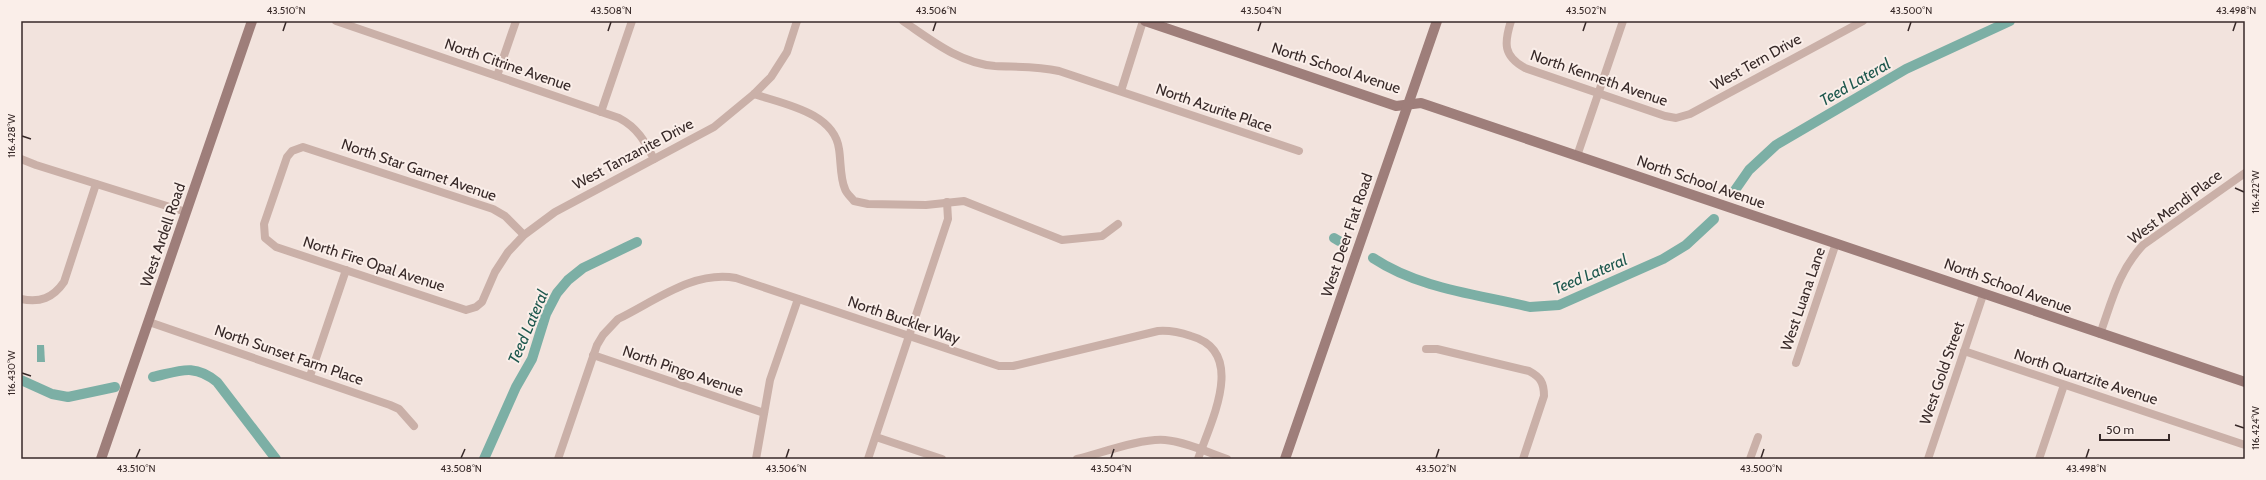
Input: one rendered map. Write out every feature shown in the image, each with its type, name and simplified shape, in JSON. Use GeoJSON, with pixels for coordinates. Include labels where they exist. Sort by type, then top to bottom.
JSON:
{"type":"FeatureCollection","features":[{"type":"Feature","properties":{"kind":"street","name":"West Ardell Road"},"geometry":{"type":"LineString","coordinates":[[101,459],[252,21]]}},
{"type":"Feature","properties":{"kind":"street","name":"North Citrine Avenue"},"geometry":{"type":"LineString","coordinates":[[336,21],[602,112],[630,124],[639,132],[654,160]]}},
{"type":"Feature","properties":{"kind":"street"},"geometry":{"type":"LineString","coordinates":[[497,76],[516,21]]}},
{"type":"Feature","properties":{"kind":"street"},"geometry":{"type":"LineString","coordinates":[[602,112],[632,21]]}},
{"type":"Feature","properties":{"kind":"street","name":"West Tanzanite Drive"},"geometry":{"type":"LineString","coordinates":[[476,307],[482,302],[495,272],[508,252],[524,235],[555,212],[714,127],[754,94],[771,77],[787,52],[797,21]]}},
{"type":"Feature","properties":{"kind":"street","name":"North Azurite Place"},"geometry":{"type":"LineString","coordinates":[[903,21],[945,50],[970,60],[994,66],[1039,67],[1059,71],[1299,151]]}},
{"type":"Feature","properties":{"kind":"street"},"geometry":{"type":"LineString","coordinates":[[1121,91],[1144,21]]}},
{"type":"Feature","properties":{"kind":"street","name":"North School Avenue"},"geometry":{"type":"LineString","coordinates":[[1144,21],[1396,106],[1421,103],[1949,281],[1983,295],[2245,382]]}},
{"type":"Feature","properties":{"kind":"street","name":"West Deer Flat Road"},"geometry":{"type":"LineString","coordinates":[[1285,459],[1437,21]]}},
{"type":"Feature","properties":{"kind":"street","name":"North Kenneth Avenue"},"geometry":{"type":"LineString","coordinates":[[1512,21],[1506,44],[1508,54],[1514,62],[1525,68],[1665,116],[1684,116]]}},
{"type":"Feature","properties":{"kind":"street"},"geometry":{"type":"LineString","coordinates":[[1577,156],[1623,21]]}},
{"type":"Feature","properties":{"kind":"street","name":"West Tern Drive"},"geometry":{"type":"LineString","coordinates":[[1684,116],[1863,21]]}},
{"type":"Feature","properties":{"kind":"street"},"geometry":{"type":"LineString","coordinates":[[754,94],[813,115],[824,123],[834,134],[839,147],[844,188],[854,201],[868,204],[926,205],[947,202],[964,202],[974,204],[1062,240],[1102,236],[1118,224]]}},
{"type":"Feature","properties":{"kind":"street","name":"North Star Garnet Avenue"},"geometry":{"type":"LineString","coordinates":[[265,238],[264,224],[287,157],[297,148],[308,147],[493,209],[505,216],[524,235]]}},
{"type":"Feature","properties":{"kind":"street"},"geometry":{"type":"LineString","coordinates":[[21,159],[186,212]]}},
{"type":"Feature","properties":{"kind":"street","name":"West Mendi Place"},"geometry":{"type":"LineString","coordinates":[[2100,334],[2120,277],[2130,259],[2143,245],[2245,172]]}},
{"type":"Feature","properties":{"kind":"street"},"geometry":{"type":"LineString","coordinates":[[21,299],[34,302],[47,299],[57,292],[64,282],[96,184]]}},
{"type":"Feature","properties":{"kind":"street"},"geometry":{"type":"LineString","coordinates":[[868,459],[910,337],[948,219],[947,202]]}},
{"type":"Feature","properties":{"kind":"street","name":"North Fire Opal Avenue"},"geometry":{"type":"LineString","coordinates":[[265,238],[276,246],[466,310],[476,307]]}},
{"type":"Feature","properties":{"kind":"street","name":"West Luana Lane"},"geometry":{"type":"LineString","coordinates":[[1796,363],[1836,243]]}},
{"type":"Feature","properties":{"kind":"street"},"geometry":{"type":"LineString","coordinates":[[310,376],[346,270]]}},
{"type":"Feature","properties":{"kind":"street","name":"North Buckler Way"},"geometry":{"type":"LineString","coordinates":[[558,459],[593,355],[603,335],[618,319],[702,278],[724,276],[736,278],[986,363],[1013,366],[1169,330],[1196,337],[1206,343],[1217,354],[1221,364],[1223,376],[1221,389],[1201,450]]}},
{"type":"Feature","properties":{"kind":"street","name":"West Gold Street"},"geometry":{"type":"LineString","coordinates":[[1928,459],[1983,295]]}},
{"type":"Feature","properties":{"kind":"street"},"geometry":{"type":"LineString","coordinates":[[756,459],[770,380],[798,299]]}},
{"type":"Feature","properties":{"kind":"street","name":"North Sunset Farm Place"},"geometry":{"type":"LineString","coordinates":[[149,322],[310,376],[390,405],[399,409],[414,426]]}},
{"type":"Feature","properties":{"kind":"street"},"geometry":{"type":"LineString","coordinates":[[1426,349],[1437,349],[1529,371],[1538,376],[1542,381],[1544,396],[1523,459]]}},
{"type":"Feature","properties":{"kind":"street","name":"North Quartzite Avenue"},"geometry":{"type":"LineString","coordinates":[[1964,351],[2245,445]]}},
{"type":"Feature","properties":{"kind":"street","name":"North Pingo Avenue"},"geometry":{"type":"LineString","coordinates":[[593,355],[764,413]]}},
{"type":"Feature","properties":{"kind":"street"},"geometry":{"type":"LineString","coordinates":[[2039,459],[2064,385]]}},
{"type":"Feature","properties":{"kind":"street"},"geometry":{"type":"LineString","coordinates":[[876,436],[942,459]]}},
{"type":"Feature","properties":{"kind":"street"},"geometry":{"type":"LineString","coordinates":[[1750,459],[1758,437]]}},
{"type":"Feature","properties":{"kind":"street"},"geometry":{"type":"LineString","coordinates":[[1077,459],[1147,442],[1164,440],[1227,459]]}},
{"type":"Feature","properties":{"kind":"street"},"geometry":{"type":"LineString","coordinates":[[1198,459],[1201,450]]}},
{"type":"Feature","properties":{"kind":"water"},"geometry":{"type":"Polygon","coordinates":[[[37,345],[44,345],[45,362],[37,362],[37,345]]]}},
{"type":"Feature","properties":{"kind":"waterway","name":"Teed Lateral"},"geometry":{"type":"LineString","coordinates":[[1733,193],[1749,170],[1776,145],[1906,69],[2010,21]]}},
{"type":"Feature","properties":{"kind":"waterway","name":"Teed Lateral"},"geometry":{"type":"LineString","coordinates":[[1373,258],[1410,277],[1429,284],[1530,307],[1559,305],[1663,259],[1686,245],[1714,219]]}},
{"type":"Feature","properties":{"kind":"waterway","name":"Teed Lateral"},"geometry":{"type":"LineString","coordinates":[[1334,238],[1339,241]]}},
{"type":"Feature","properties":{"kind":"waterway","name":"Teed Lateral"},"geometry":{"type":"LineString","coordinates":[[484,459],[516,387],[532,359],[546,314],[557,293],[568,280],[583,268],[637,242]]}},
{"type":"Feature","properties":{"kind":"waterway","name":"Teed Lateral"},"geometry":{"type":"LineString","coordinates":[[153,377],[186,370],[194,370],[209,376],[217,382],[276,459]]}},
{"type":"Feature","properties":{"kind":"waterway","name":"Teed Lateral"},"geometry":{"type":"LineString","coordinates":[[21,380],[52,394],[68,397],[115,387]]}}]}
